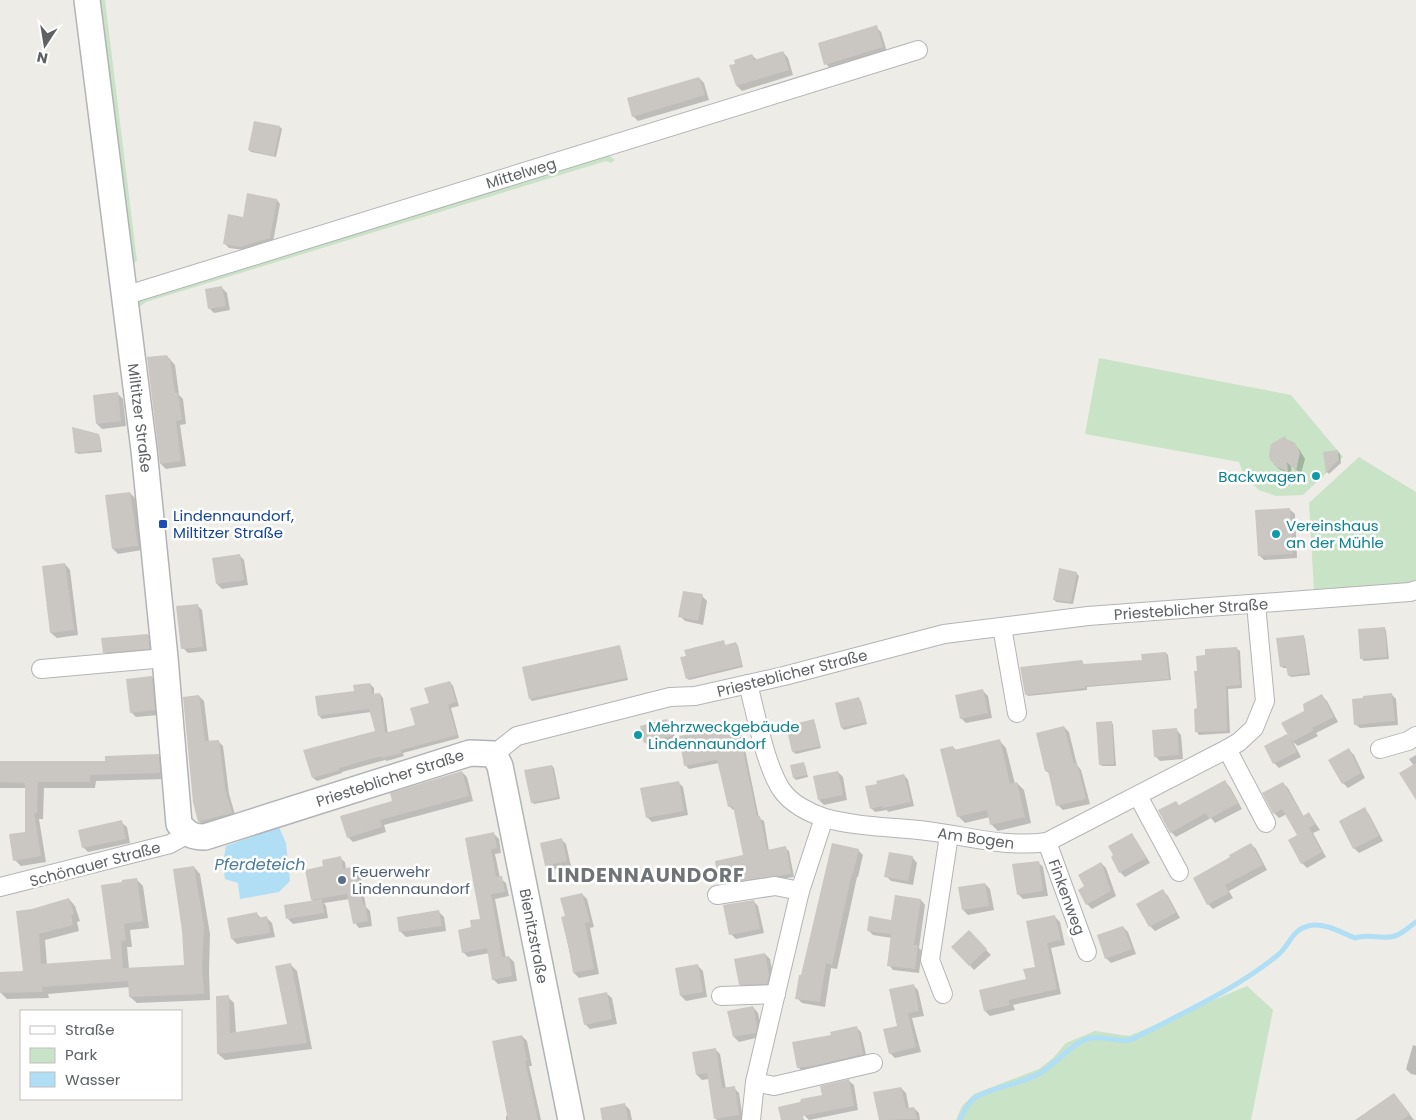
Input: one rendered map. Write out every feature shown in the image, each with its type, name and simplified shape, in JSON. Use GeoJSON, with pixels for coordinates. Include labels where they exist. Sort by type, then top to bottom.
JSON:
{"type":"FeatureCollection","features":[{"type":"Feature","properties":{"kind":"street","name":"Miltitzer Straße"},"geometry":{"type":"LineString","coordinates":[[87,0],[144,450],[165,658],[179,824],[188,834]]}},
{"type":"Feature","properties":{"kind":"street","name":"Mittelweg"},"geometry":{"type":"LineString","coordinates":[[124,296],[918,50]]}},
{"type":"Feature","properties":{"kind":"street","name":"Priesteblicher Straße"},"geometry":{"type":"LineString","coordinates":[[188,834],[196,837],[205,837],[470,753],[494,754],[517,736],[670,697],[695,696],[748,684],[944,634],[1088,616],[1410,592],[1416,590]]}},
{"type":"Feature","properties":{"kind":"street","name":"Am Bogen"},"geometry":{"type":"LineString","coordinates":[[748,684],[771,766],[782,790],[800,807],[824,818],[852,823],[929,831],[1000,843],[1028,845],[1047,842],[1138,796],[1239,742],[1254,728],[1265,701],[1256,604]]}},
{"type":"Feature","properties":{"kind":"street"},"geometry":{"type":"LineString","coordinates":[[1002,627],[1016,713]]}},
{"type":"Feature","properties":{"kind":"street"},"geometry":{"type":"LineString","coordinates":[[41,669],[165,658]]}},
{"type":"Feature","properties":{"kind":"street"},"geometry":{"type":"LineString","coordinates":[[1380,749],[1408,741],[1416,736]]}},
{"type":"Feature","properties":{"kind":"street"},"geometry":{"type":"LineString","coordinates":[[1227,749],[1266,823]]}},
{"type":"Feature","properties":{"kind":"street","name":"Bienitzstraße"},"geometry":{"type":"LineString","coordinates":[[494,754],[500,766],[571,1120]]}},
{"type":"Feature","properties":{"kind":"street"},"geometry":{"type":"LineString","coordinates":[[1138,796],[1179,872]]}},
{"type":"Feature","properties":{"kind":"street"},"geometry":{"type":"LineString","coordinates":[[751,1120],[755,1082],[800,890],[824,818]]}},
{"type":"Feature","properties":{"kind":"street","name":"Schönauer Straße"},"geometry":{"type":"LineString","coordinates":[[0,887],[170,844],[188,834]]}},
{"type":"Feature","properties":{"kind":"street"},"geometry":{"type":"LineString","coordinates":[[943,994],[930,960],[949,835]]}},
{"type":"Feature","properties":{"kind":"street","name":"Finkenweg"},"geometry":{"type":"LineString","coordinates":[[1047,842],[1087,952]]}},
{"type":"Feature","properties":{"kind":"street"},"geometry":{"type":"LineString","coordinates":[[717,895],[775,886],[800,890]]}},
{"type":"Feature","properties":{"kind":"street"},"geometry":{"type":"LineString","coordinates":[[721,996],[776,994]]}},
{"type":"Feature","properties":{"kind":"street"},"geometry":{"type":"LineString","coordinates":[[755,1082],[774,1086],[873,1063]]}},
{"type":"Feature","properties":{"kind":"green space"},"geometry":{"type":"Polygon","coordinates":[[[97,0],[105,0],[137,261],[130,265],[97,0]]]}},
{"type":"Feature","properties":{"kind":"green space"},"geometry":{"type":"Polygon","coordinates":[[[607,154],[615,160],[611,163],[606,161],[146,302],[139,307],[138,304],[143,297],[607,154]]]}},
{"type":"Feature","properties":{"kind":"green space"},"geometry":{"type":"Polygon","coordinates":[[[1099,358],[1291,395],[1343,457],[1303,495],[1276,496],[1259,490],[1244,476],[1239,462],[1085,434],[1099,358]]]}},
{"type":"Feature","properties":{"kind":"green space"},"geometry":{"type":"Polygon","coordinates":[[[1359,457],[1416,492],[1416,580],[1402,584],[1314,590],[1309,503],[1359,457]]]}},
{"type":"Feature","properties":{"kind":"green space"},"geometry":{"type":"Polygon","coordinates":[[[1247,986],[1273,1010],[1251,1120],[956,1120],[962,1106],[974,1094],[1039,1069],[1053,1058],[1066,1043],[1095,1031],[1129,1036],[1247,986]]]}},
{"type":"Feature","properties":{"kind":"water","name":"Pferdeteich"},"geometry":{"type":"Polygon","coordinates":[[[279,827],[286,843],[290,881],[279,892],[240,899],[238,883],[225,879],[223,863],[226,846],[279,827]]]}},
{"type":"Feature","properties":{"kind":"building"},"geometry":{"type":"Polygon","coordinates":[[[877,25],[883,47],[824,65],[818,43],[877,25]]]}},
{"type":"Feature","properties":{"kind":"building"},"geometry":{"type":"Polygon","coordinates":[[[783,51],[789,70],[736,86],[729,65],[735,64],[734,60],[752,54],[754,60],[783,51]]]}},
{"type":"Feature","properties":{"kind":"building"},"geometry":{"type":"Polygon","coordinates":[[[699,77],[705,95],[632,117],[627,98],[699,77]]]}},
{"type":"Feature","properties":{"kind":"building"},"geometry":{"type":"Polygon","coordinates":[[[254,121],[280,126],[274,156],[248,150],[254,121]]]}},
{"type":"Feature","properties":{"kind":"building"},"geometry":{"type":"Polygon","coordinates":[[[247,193],[277,199],[270,238],[240,247],[223,244],[228,214],[243,217],[247,193]]]}},
{"type":"Feature","properties":{"kind":"building"},"geometry":{"type":"Polygon","coordinates":[[[222,286],[226,306],[208,309],[205,289],[222,286]]]}},
{"type":"Feature","properties":{"kind":"building"},"geometry":{"type":"Polygon","coordinates":[[[167,355],[168,359],[170,358],[175,393],[178,393],[182,420],[176,421],[181,461],[160,464],[147,357],[167,355]]]}},
{"type":"Feature","properties":{"kind":"building"},"geometry":{"type":"Polygon","coordinates":[[[118,392],[121,421],[96,424],[93,395],[118,392]]]}},
{"type":"Feature","properties":{"kind":"building"},"geometry":{"type":"Polygon","coordinates":[[[72,427],[99,434],[101,450],[75,453],[72,427]]]}},
{"type":"Feature","properties":{"kind":"building"},"geometry":{"type":"Polygon","coordinates":[[[1285,436],[1286,439],[1294,442],[1300,453],[1296,471],[1287,462],[1288,472],[1277,467],[1270,460],[1271,444],[1285,436]]]}},
{"type":"Feature","properties":{"kind":"building"},"geometry":{"type":"Polygon","coordinates":[[[1338,450],[1339,460],[1326,473],[1323,452],[1338,450]]]}},
{"type":"Feature","properties":{"kind":"building"},"geometry":{"type":"Polygon","coordinates":[[[130,492],[138,546],[112,549],[105,495],[130,492]]]}},
{"type":"Feature","properties":{"kind":"building"},"geometry":{"type":"Polygon","coordinates":[[[1290,508],[1293,554],[1258,556],[1255,510],[1290,508]]]}},
{"type":"Feature","properties":{"kind":"building"},"geometry":{"type":"Polygon","coordinates":[[[240,554],[244,580],[216,584],[212,558],[240,554]]]}},
{"type":"Feature","properties":{"kind":"building"},"geometry":{"type":"Polygon","coordinates":[[[65,563],[74,630],[50,633],[42,566],[65,563]]]}},
{"type":"Feature","properties":{"kind":"building"},"geometry":{"type":"Polygon","coordinates":[[[1059,568],[1077,572],[1071,602],[1053,600],[1059,568]]]}},
{"type":"Feature","properties":{"kind":"building"},"geometry":{"type":"Polygon","coordinates":[[[683,591],[703,594],[698,621],[678,617],[683,591]]]}},
{"type":"Feature","properties":{"kind":"building"},"geometry":{"type":"Polygon","coordinates":[[[198,604],[203,647],[181,649],[176,606],[198,604]]]}},
{"type":"Feature","properties":{"kind":"building"},"geometry":{"type":"Polygon","coordinates":[[[1385,627],[1387,657],[1360,659],[1358,629],[1385,627]]]}},
{"type":"Feature","properties":{"kind":"building"},"geometry":{"type":"Polygon","coordinates":[[[148,634],[150,649],[103,653],[101,638],[148,634]]]}},
{"type":"Feature","properties":{"kind":"building"},"geometry":{"type":"Polygon","coordinates":[[[1304,635],[1308,673],[1288,676],[1286,666],[1280,667],[1276,638],[1304,635]]]}},
{"type":"Feature","properties":{"kind":"building"},"geometry":{"type":"Polygon","coordinates":[[[724,640],[725,645],[736,642],[742,665],[686,679],[680,657],[686,656],[684,650],[724,640]]]}},
{"type":"Feature","properties":{"kind":"building"},"geometry":{"type":"Polygon","coordinates":[[[620,645],[627,678],[529,699],[522,667],[620,645]]]}},
{"type":"Feature","properties":{"kind":"building"},"geometry":{"type":"Polygon","coordinates":[[[1237,647],[1240,685],[1226,686],[1227,731],[1195,732],[1194,709],[1197,708],[1194,671],[1197,671],[1196,656],[1205,655],[1205,649],[1237,647]]]}},
{"type":"Feature","properties":{"kind":"building"},"geometry":{"type":"Polygon","coordinates":[[[1166,652],[1169,679],[1085,686],[1085,688],[1025,695],[1020,667],[1082,660],[1083,664],[1142,660],[1141,654],[1166,652]]]}},
{"type":"Feature","properties":{"kind":"building"},"geometry":{"type":"Polygon","coordinates":[[[152,676],[155,710],[130,713],[126,679],[152,676]]]}},
{"type":"Feature","properties":{"kind":"building"},"geometry":{"type":"Polygon","coordinates":[[[450,681],[456,702],[448,705],[457,735],[401,750],[401,753],[382,758],[382,756],[339,768],[340,770],[312,778],[303,750],[375,731],[369,709],[318,716],[315,696],[354,691],[353,685],[370,683],[372,694],[380,693],[385,733],[415,725],[410,708],[429,703],[424,688],[450,681]]]}},
{"type":"Feature","properties":{"kind":"building"},"geometry":{"type":"Polygon","coordinates":[[[983,689],[988,713],[960,719],[955,695],[983,689]]]}},
{"type":"Feature","properties":{"kind":"building"},"geometry":{"type":"Polygon","coordinates":[[[1392,693],[1395,721],[1354,725],[1352,699],[1392,693]]]}},
{"type":"Feature","properties":{"kind":"building"},"geometry":{"type":"Polygon","coordinates":[[[1322,694],[1334,717],[1312,728],[1314,730],[1292,742],[1281,723],[1304,711],[1303,704],[1322,694]]]}},
{"type":"Feature","properties":{"kind":"building"},"geometry":{"type":"Polygon","coordinates":[[[199,695],[205,741],[219,740],[225,788],[232,813],[198,822],[193,802],[183,697],[199,695]]]}},
{"type":"Feature","properties":{"kind":"building"},"geometry":{"type":"Polygon","coordinates":[[[859,697],[866,722],[841,728],[835,703],[859,697]]]}},
{"type":"Feature","properties":{"kind":"building"},"geometry":{"type":"Polygon","coordinates":[[[667,719],[671,736],[644,743],[640,726],[667,719]]]}},
{"type":"Feature","properties":{"kind":"building"},"geometry":{"type":"Polygon","coordinates":[[[814,719],[820,746],[792,752],[786,726],[814,719]]]}},
{"type":"Feature","properties":{"kind":"building"},"geometry":{"type":"Polygon","coordinates":[[[1112,721],[1114,764],[1099,765],[1096,722],[1112,721]]]}},
{"type":"Feature","properties":{"kind":"building"},"geometry":{"type":"Polygon","coordinates":[[[738,726],[757,817],[760,816],[767,850],[786,846],[791,874],[719,884],[715,861],[743,855],[733,806],[728,807],[717,760],[684,766],[679,736],[738,726]]]}},
{"type":"Feature","properties":{"kind":"building"},"geometry":{"type":"Polygon","coordinates":[[[1064,726],[1074,764],[1077,763],[1086,799],[1056,806],[1048,771],[1045,771],[1036,733],[1064,726]]]}},
{"type":"Feature","properties":{"kind":"building"},"geometry":{"type":"Polygon","coordinates":[[[1177,728],[1179,755],[1154,757],[1152,730],[1177,728]]]}},
{"type":"Feature","properties":{"kind":"building"},"geometry":{"type":"Polygon","coordinates":[[[1287,734],[1297,752],[1273,764],[1264,746],[1287,734]]]}},
{"type":"Feature","properties":{"kind":"building"},"geometry":{"type":"Polygon","coordinates":[[[1000,739],[1010,784],[1017,782],[1025,817],[990,825],[987,810],[957,817],[940,749],[953,746],[954,750],[1000,739]]]}},
{"type":"Feature","properties":{"kind":"building"},"geometry":{"type":"Polygon","coordinates":[[[1349,748],[1361,773],[1342,784],[1328,760],[1349,748]]]}},
{"type":"Feature","properties":{"kind":"building"},"geometry":{"type":"Polygon","coordinates":[[[159,754],[160,773],[90,775],[90,782],[38,782],[37,813],[34,813],[41,856],[13,861],[9,834],[25,832],[25,783],[0,782],[0,761],[105,761],[105,756],[159,754]]]}},
{"type":"Feature","properties":{"kind":"building"},"geometry":{"type":"Polygon","coordinates":[[[804,762],[807,775],[793,778],[790,765],[804,762]]]}},
{"type":"Feature","properties":{"kind":"building"},"geometry":{"type":"Polygon","coordinates":[[[1416,763],[1416,800],[1399,773],[1416,763]]]}},
{"type":"Feature","properties":{"kind":"building"},"geometry":{"type":"Polygon","coordinates":[[[552,765],[558,797],[531,803],[524,770],[552,765]]]}},
{"type":"Feature","properties":{"kind":"building"},"geometry":{"type":"Polygon","coordinates":[[[462,771],[469,796],[380,820],[382,827],[347,838],[340,816],[392,801],[390,793],[462,771]]]}},
{"type":"Feature","properties":{"kind":"building"},"geometry":{"type":"Polygon","coordinates":[[[838,771],[843,795],[818,800],[813,776],[838,771]]]}},
{"type":"Feature","properties":{"kind":"building"},"geometry":{"type":"Polygon","coordinates":[[[904,774],[911,802],[870,809],[865,786],[877,784],[876,781],[904,774]]]}},
{"type":"Feature","properties":{"kind":"building"},"geometry":{"type":"Polygon","coordinates":[[[1225,780],[1238,803],[1209,819],[1206,813],[1170,833],[1158,810],[1176,801],[1179,805],[1225,780]]]}},
{"type":"Feature","properties":{"kind":"building"},"geometry":{"type":"Polygon","coordinates":[[[679,781],[684,811],[646,818],[640,788],[679,781]]]}},
{"type":"Feature","properties":{"kind":"building"},"geometry":{"type":"Polygon","coordinates":[[[1283,782],[1303,816],[1309,812],[1316,824],[1309,828],[1322,852],[1301,864],[1288,840],[1297,835],[1282,809],[1273,814],[1262,793],[1283,782]]]}},
{"type":"Feature","properties":{"kind":"building"},"geometry":{"type":"Polygon","coordinates":[[[1365,807],[1379,836],[1353,849],[1339,821],[1365,807]]]}},
{"type":"Feature","properties":{"kind":"building"},"geometry":{"type":"Polygon","coordinates":[[[122,820],[126,839],[82,848],[78,830],[122,820]]]}},
{"type":"Feature","properties":{"kind":"building"},"geometry":{"type":"Polygon","coordinates":[[[494,832],[497,848],[491,849],[496,877],[502,876],[505,892],[491,894],[502,957],[509,956],[512,976],[492,980],[487,948],[462,953],[458,930],[471,927],[470,920],[480,919],[465,838],[494,832]]]}},
{"type":"Feature","properties":{"kind":"building"},"geometry":{"type":"Polygon","coordinates":[[[1132,833],[1146,858],[1119,873],[1108,846],[1132,833]]]}},
{"type":"Feature","properties":{"kind":"building"},"geometry":{"type":"Polygon","coordinates":[[[562,838],[567,861],[545,866],[540,843],[562,838]]]}},
{"type":"Feature","properties":{"kind":"building"},"geometry":{"type":"Polygon","coordinates":[[[832,843],[859,849],[832,965],[826,963],[820,1002],[795,999],[799,975],[801,975],[832,843]]]}},
{"type":"Feature","properties":{"kind":"building"},"geometry":{"type":"Polygon","coordinates":[[[1251,843],[1263,865],[1225,885],[1229,893],[1207,905],[1193,878],[1251,843]]]}},
{"type":"Feature","properties":{"kind":"building"},"geometry":{"type":"Polygon","coordinates":[[[889,852],[913,856],[908,881],[884,877],[889,852]]]}},
{"type":"Feature","properties":{"kind":"building"},"geometry":{"type":"Polygon","coordinates":[[[341,856],[343,869],[355,866],[368,921],[353,924],[347,894],[311,900],[305,870],[323,866],[322,860],[341,856]]]}},
{"type":"Feature","properties":{"kind":"building"},"geometry":{"type":"Polygon","coordinates":[[[1039,861],[1043,891],[1017,895],[1012,864],[1039,861]]]}},
{"type":"Feature","properties":{"kind":"building"},"geometry":{"type":"Polygon","coordinates":[[[1101,862],[1111,891],[1086,905],[1078,890],[1084,886],[1078,875],[1101,862]]]}},
{"type":"Feature","properties":{"kind":"building"},"geometry":{"type":"Polygon","coordinates":[[[194,866],[204,926],[202,964],[204,994],[129,997],[128,981],[42,987],[43,992],[0,993],[0,972],[23,971],[16,911],[32,909],[69,898],[74,914],[71,915],[73,925],[39,934],[41,964],[111,959],[101,885],[122,882],[122,880],[137,878],[143,921],[124,924],[126,940],[121,941],[123,968],[184,965],[182,931],[173,869],[194,866]]]}},
{"type":"Feature","properties":{"kind":"building"},"geometry":{"type":"Polygon","coordinates":[[[985,883],[989,906],[962,910],[958,887],[985,883]]]}},
{"type":"Feature","properties":{"kind":"building"},"geometry":{"type":"Polygon","coordinates":[[[1163,889],[1176,913],[1149,927],[1136,904],[1163,889]]]}},
{"type":"Feature","properties":{"kind":"building"},"geometry":{"type":"Polygon","coordinates":[[[582,893],[590,922],[585,923],[594,969],[573,973],[561,917],[565,916],[560,898],[582,893]]]}},
{"type":"Feature","properties":{"kind":"building"},"geometry":{"type":"Polygon","coordinates":[[[895,895],[921,899],[914,945],[918,945],[915,969],[887,966],[891,934],[867,931],[869,916],[891,920],[895,895]]]}},
{"type":"Feature","properties":{"kind":"building"},"geometry":{"type":"Polygon","coordinates":[[[322,899],[324,913],[286,919],[284,905],[322,899]]]}},
{"type":"Feature","properties":{"kind":"building"},"geometry":{"type":"Polygon","coordinates":[[[754,900],[760,929],[729,935],[723,905],[754,900]]]}},
{"type":"Feature","properties":{"kind":"building"},"geometry":{"type":"Polygon","coordinates":[[[439,910],[442,926],[399,932],[397,917],[439,910]]]}},
{"type":"Feature","properties":{"kind":"building"},"geometry":{"type":"Polygon","coordinates":[[[257,912],[258,918],[267,916],[270,933],[231,939],[227,918],[257,912]]]}},
{"type":"Feature","properties":{"kind":"building"},"geometry":{"type":"Polygon","coordinates":[[[1055,915],[1061,940],[1047,943],[1057,989],[1009,1000],[1010,1005],[984,1011],[979,990],[1026,979],[1023,969],[1035,967],[1026,921],[1055,915]]]}},
{"type":"Feature","properties":{"kind":"building"},"geometry":{"type":"Polygon","coordinates":[[[1123,926],[1132,949],[1105,959],[1097,935],[1123,926]]]}},
{"type":"Feature","properties":{"kind":"building"},"geometry":{"type":"Polygon","coordinates":[[[969,930],[987,949],[969,966],[951,947],[969,930]]]}},
{"type":"Feature","properties":{"kind":"building"},"geometry":{"type":"Polygon","coordinates":[[[765,953],[769,975],[767,984],[739,985],[734,959],[765,953]]]}},
{"type":"Feature","properties":{"kind":"building"},"geometry":{"type":"Polygon","coordinates":[[[291,963],[307,1043],[217,1054],[216,996],[229,995],[230,1033],[287,1024],[275,966],[291,963]]]}},
{"type":"Feature","properties":{"kind":"building"},"geometry":{"type":"Polygon","coordinates":[[[698,964],[703,992],[680,996],[675,968],[698,964]]]}},
{"type":"Feature","properties":{"kind":"building"},"geometry":{"type":"Polygon","coordinates":[[[914,984],[919,1011],[908,1013],[916,1047],[889,1054],[883,1029],[897,1026],[889,989],[914,984]]]}},
{"type":"Feature","properties":{"kind":"building"},"geometry":{"type":"Polygon","coordinates":[[[607,992],[612,1019],[584,1025],[578,998],[607,992]]]}},
{"type":"Feature","properties":{"kind":"building"},"geometry":{"type":"Polygon","coordinates":[[[753,1006],[757,1027],[756,1033],[733,1037],[727,1011],[753,1006]]]}},
{"type":"Feature","properties":{"kind":"building"},"geometry":{"type":"Polygon","coordinates":[[[857,1026],[863,1054],[797,1068],[792,1042],[831,1035],[830,1032],[857,1026]]]}},
{"type":"Feature","properties":{"kind":"building"},"geometry":{"type":"Polygon","coordinates":[[[522,1035],[527,1061],[525,1061],[538,1120],[508,1120],[492,1041],[522,1035]]]}},
{"type":"Feature","properties":{"kind":"building"},"geometry":{"type":"Polygon","coordinates":[[[716,1048],[722,1088],[735,1086],[739,1115],[714,1119],[707,1073],[696,1075],[692,1052],[716,1048]]]}},
{"type":"Feature","properties":{"kind":"building"},"geometry":{"type":"Polygon","coordinates":[[[849,1079],[854,1106],[803,1116],[804,1120],[781,1120],[778,1107],[800,1102],[801,1099],[822,1095],[820,1086],[849,1079]]]}},
{"type":"Feature","properties":{"kind":"building"},"geometry":{"type":"Polygon","coordinates":[[[901,1087],[906,1108],[914,1107],[917,1119],[879,1120],[873,1092],[901,1087]]]}},
{"type":"Feature","properties":{"kind":"building"},"geometry":{"type":"Polygon","coordinates":[[[1394,1093],[1410,1114],[1402,1120],[1355,1120],[1394,1093]]]}},
{"type":"Feature","properties":{"kind":"building"},"geometry":{"type":"Polygon","coordinates":[[[625,1103],[628,1120],[602,1120],[600,1108],[625,1103]]]}},
{"type":"Feature","properties":{"kind":"waterway"},"geometry":{"type":"LineString","coordinates":[[960,1120],[967,1106],[975,1098],[1042,1072],[1082,1041],[1093,1038],[1130,1040],[1228,989],[1263,967],[1279,954],[1295,934],[1303,928],[1320,925],[1355,938],[1365,936],[1390,937],[1398,935],[1416,922]]}},
{"type":"Feature","properties":{"kind":"place","name":"Backwagen"},"geometry":{"type":"Point","coordinates":[1316,476]}},
{"type":"Feature","properties":{"kind":"place","name":"Lindennaundorf, Miltitzer Straße"},"geometry":{"type":"Point","coordinates":[163,524]}},
{"type":"Feature","properties":{"kind":"place","name":"Vereinshaus an der Mühle"},"geometry":{"type":"Point","coordinates":[1276,534]}},
{"type":"Feature","properties":{"kind":"place","name":"Mehrzweckgebäude Lindennaundorf"},"geometry":{"type":"Point","coordinates":[638,735]}},
{"type":"Feature","properties":{"kind":"place","name":"Feuerwehr Lindennaundorf"},"geometry":{"type":"Point","coordinates":[342,880]}},
{"type":"Feature","properties":{"kind":"district","name":"LINDENNAUNDORF"},"geometry":{"type":"Point","coordinates":[646,875]}}]}
